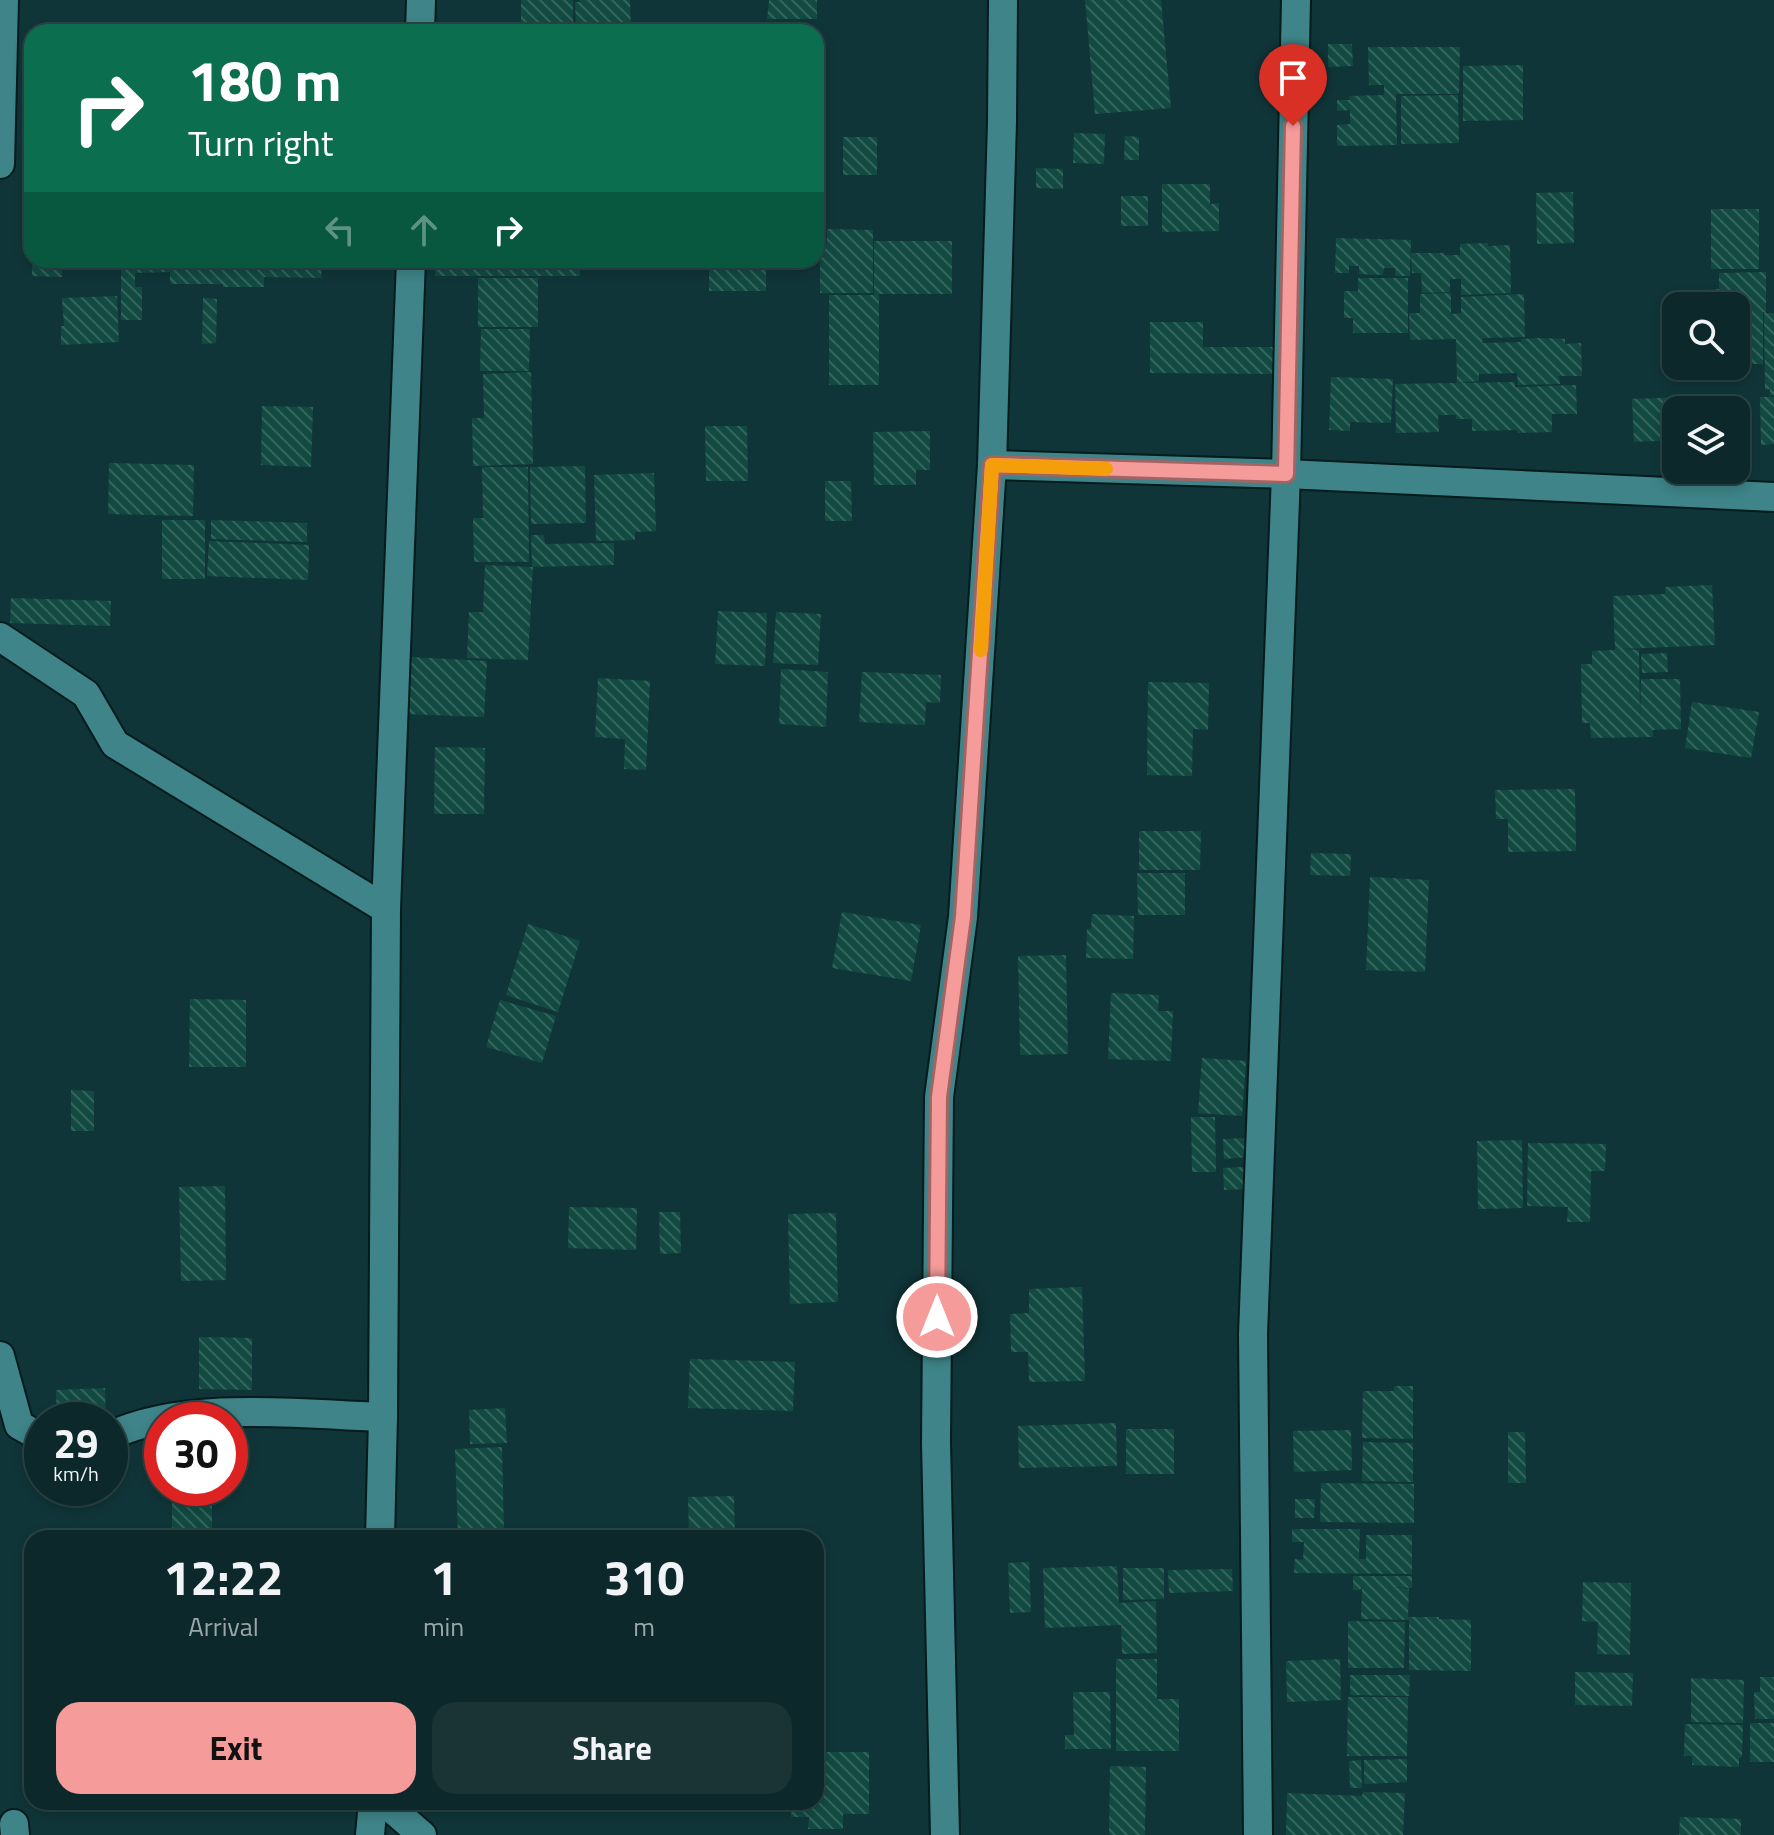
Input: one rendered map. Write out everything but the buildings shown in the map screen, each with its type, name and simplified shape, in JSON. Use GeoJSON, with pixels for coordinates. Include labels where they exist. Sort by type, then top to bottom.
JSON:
{"type":"FeatureCollection","features":[{"type":"Feature","properties":{"kind":"street"},"geometry":{"type":"LineString","coordinates":[[0,164],[4,0]]}},
{"type":"Feature","properties":{"kind":"street"},"geometry":{"type":"LineString","coordinates":[[420,24],[421,0]]}},
{"type":"Feature","properties":{"kind":"street"},"geometry":{"type":"LineString","coordinates":[[945,1835],[936,1443],[939,1097],[963,917],[992,465],[1003,0]]}},
{"type":"Feature","properties":{"kind":"street"},"geometry":{"type":"LineString","coordinates":[[1258,1835],[1253,1334],[1286,474],[1296,0]]}},
{"type":"Feature","properties":{"kind":"street"},"geometry":{"type":"LineString","coordinates":[[380,1530],[386,909],[411,268]]}},
{"type":"Feature","properties":{"kind":"street"},"geometry":{"type":"LineString","coordinates":[[992,465],[1286,474],[1774,497]]}},
{"type":"Feature","properties":{"kind":"street"},"geometry":{"type":"LineString","coordinates":[[0,637],[86,694],[115,744],[386,909]]}},
{"type":"Feature","properties":{"kind":"street"},"geometry":{"type":"LineString","coordinates":[[0,1356],[19,1425],[24,1428]]}},
{"type":"Feature","properties":{"kind":"street"},"geometry":{"type":"LineString","coordinates":[[128,1428],[164,1418],[237,1411],[383,1417]]}},
{"type":"Feature","properties":{"kind":"street"},"geometry":{"type":"LineString","coordinates":[[370,1835],[372,1810]]}},
{"type":"Feature","properties":{"kind":"street"},"geometry":{"type":"LineString","coordinates":[[393,1810],[422,1835]]}},
{"type":"Feature","properties":{"kind":"slow traffic"},"geometry":{"type":"LineString","coordinates":[[981,650],[992,465],[1106,469]]}},
{"type":"Feature","properties":{"kind":"route"},"geometry":{"type":"LineString","coordinates":[[937,1317],[939,1097],[963,917],[992,465],[1286,474],[1293,126]]}}]}
